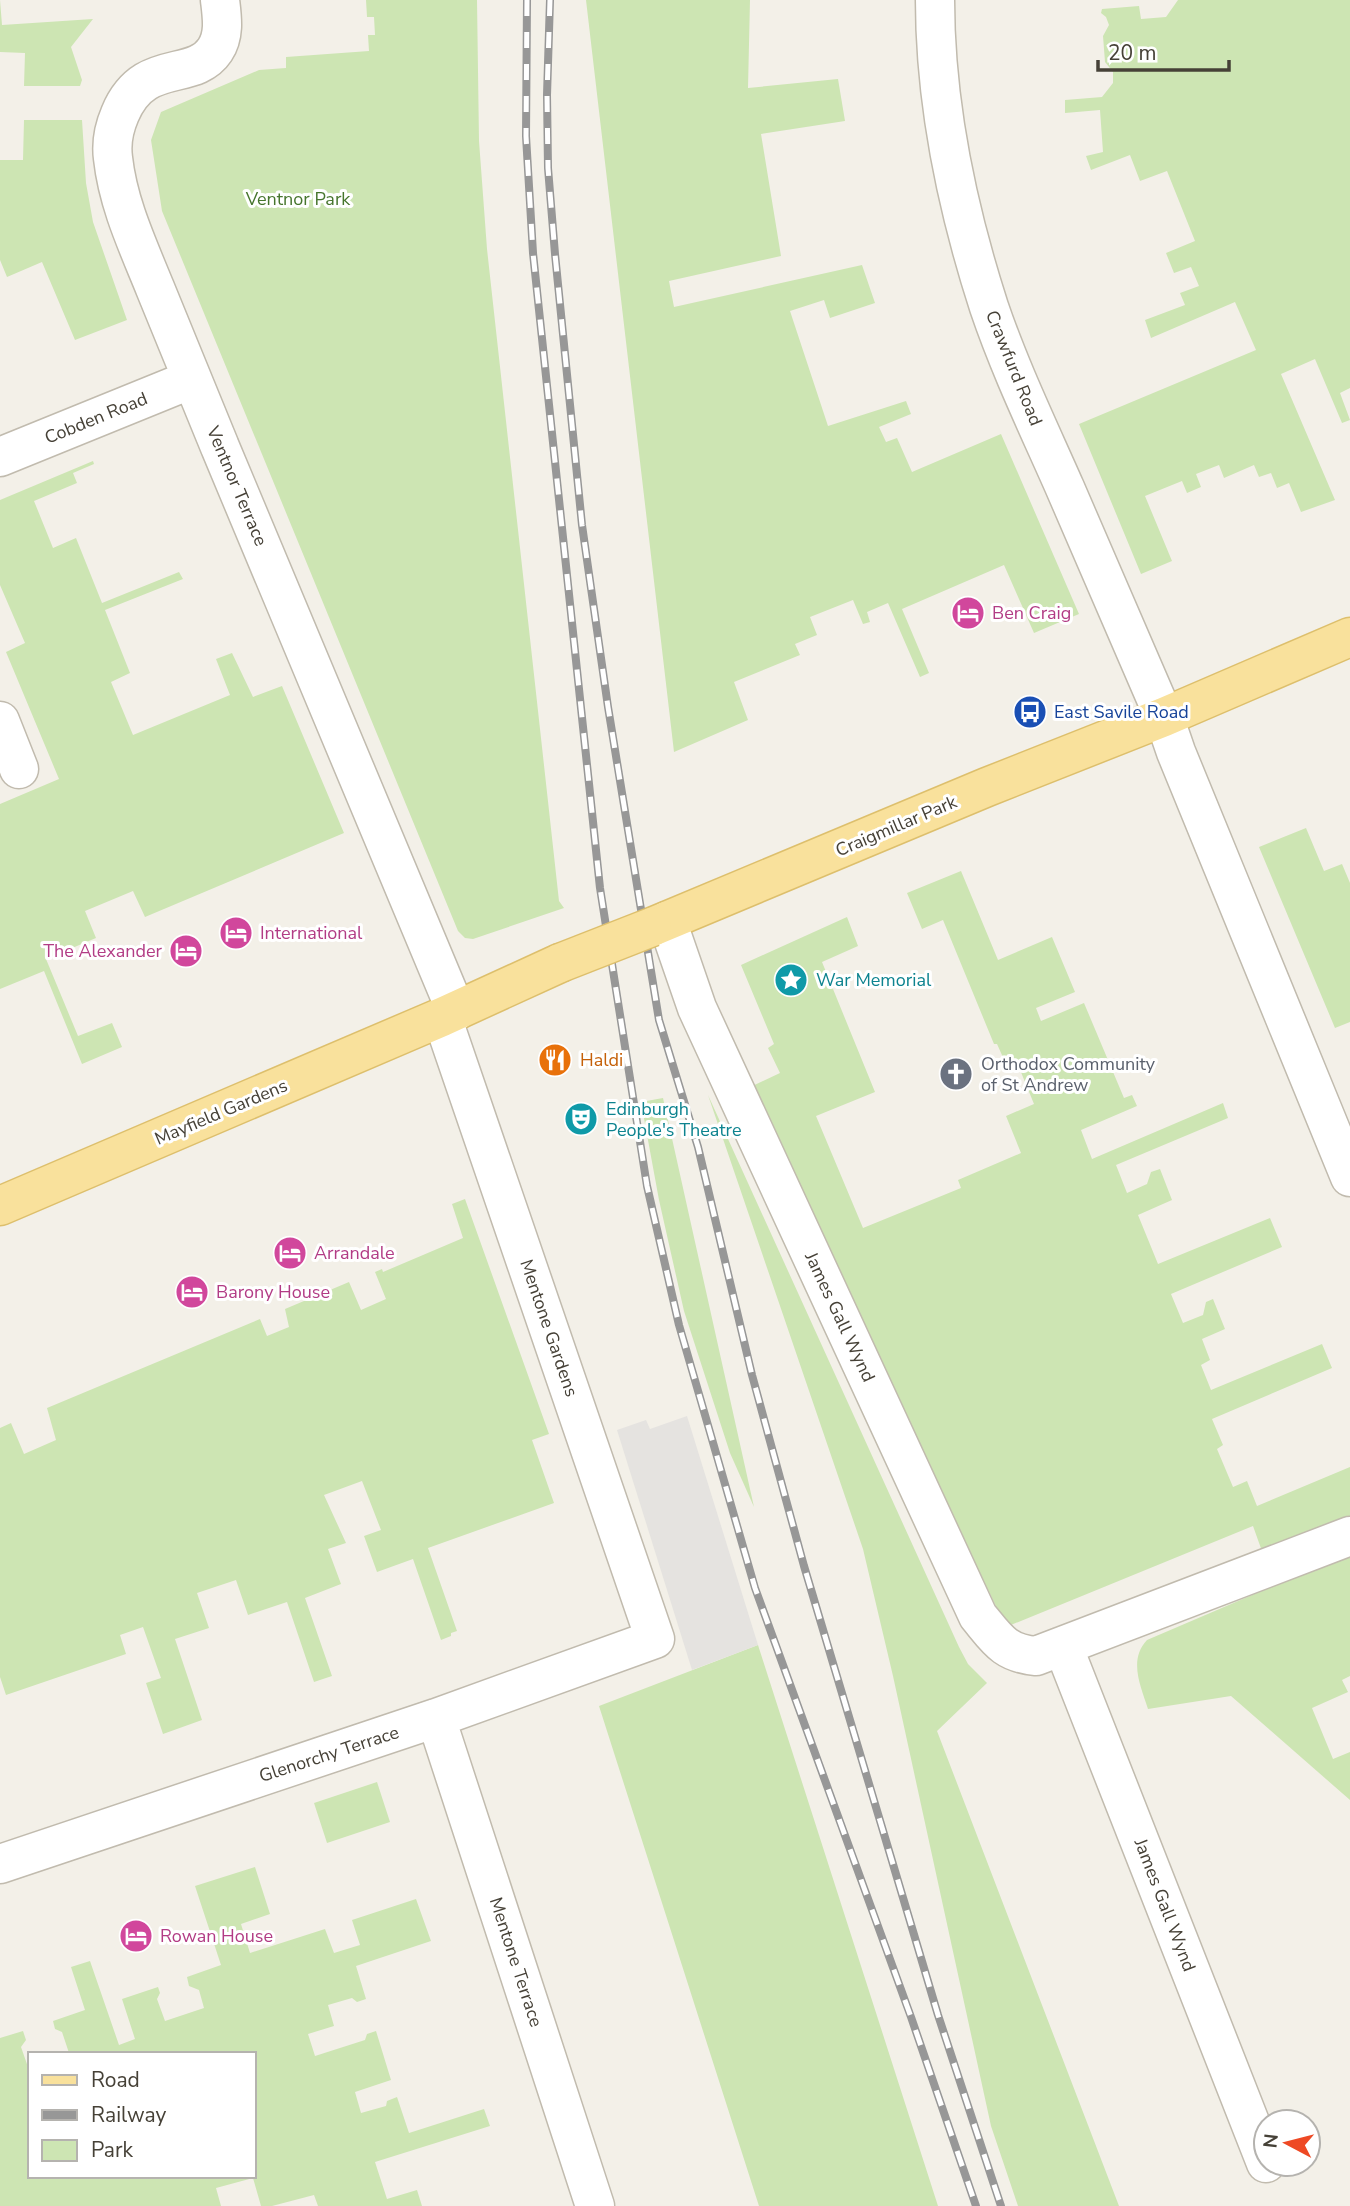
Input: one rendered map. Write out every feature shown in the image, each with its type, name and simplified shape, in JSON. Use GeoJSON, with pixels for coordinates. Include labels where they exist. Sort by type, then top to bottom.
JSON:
{"type":"FeatureCollection","features":[{"type":"Feature","properties":{"kind":"main road","name":"Craigmillar Park"},"geometry":{"type":"LineString","coordinates":[[449,1014],[560,963],[1164,717],[1350,637]]}},
{"type":"Feature","properties":{"kind":"main road","name":"Mayfield Gardens"},"geometry":{"type":"LineString","coordinates":[[0,1206],[449,1014]]}},
{"type":"Feature","properties":{"kind":"street","name":"Ventnor Terrace"},"geometry":{"type":"LineString","coordinates":[[220,0],[223,23],[220,41],[214,52],[197,64],[151,77],[134,90],[123,108],[114,135],[113,155],[125,215],[449,1014]]}},
{"type":"Feature","properties":{"kind":"street","name":"Crawfurd Road"},"geometry":{"type":"LineString","coordinates":[[935,0],[939,91],[944,129],[989,308],[1016,377],[1164,717]]}},
{"type":"Feature","properties":{"kind":"street","name":"Cobden Road"},"geometry":{"type":"LineString","coordinates":[[0,457],[192,379]]}},
{"type":"Feature","properties":{"kind":"street"},"geometry":{"type":"LineString","coordinates":[[1164,717],[1350,1177]]}},
{"type":"Feature","properties":{"kind":"street"},"geometry":{"type":"LineString","coordinates":[[0,721],[19,769]]}},
{"type":"Feature","properties":{"kind":"street","name":"James Gall Wynd"},"geometry":{"type":"LineString","coordinates":[[660,924],[978,1616],[1002,1645],[1019,1654],[1036,1656],[1350,1536]]}},
{"type":"Feature","properties":{"kind":"street","name":"Mentone Gardens"},"geometry":{"type":"LineString","coordinates":[[449,1014],[656,1639]]}},
{"type":"Feature","properties":{"kind":"street","name":"Glenorchy Terrace"},"geometry":{"type":"LineString","coordinates":[[0,1864],[436,1718],[656,1639]]}},
{"type":"Feature","properties":{"kind":"street","name":"James Gall Wynd"},"geometry":{"type":"LineString","coordinates":[[1063,1646],[1252,2127]]}},
{"type":"Feature","properties":{"kind":"street","name":"Mentone Terrace"},"geometry":{"type":"LineString","coordinates":[[436,1718],[595,2206]]}},
{"type":"Feature","properties":{"kind":"green space"},"geometry":{"type":"Polygon","coordinates":[[[0,0],[2,25],[93,19],[71,47],[82,80],[80,86],[24,86],[25,53],[0,52],[0,0]]]}},
{"type":"Feature","properties":{"kind":"green space","name":"Ventnor Park"},"geometry":{"type":"Polygon","coordinates":[[[366,0],[477,0],[479,141],[487,249],[559,901],[564,908],[473,939],[465,938],[458,931],[162,211],[151,140],[161,112],[259,70],[286,68],[286,57],[369,51],[368,35],[375,35],[374,17],[367,17],[366,0]]]}},
{"type":"Feature","properties":{"kind":"green space"},"geometry":{"type":"Polygon","coordinates":[[[586,0],[750,0],[748,88],[838,79],[845,121],[761,134],[781,256],[669,281],[674,307],[862,265],[875,303],[830,318],[824,300],[790,311],[828,426],[906,401],[911,414],[879,427],[886,442],[897,438],[912,472],[1001,434],[1079,614],[1034,633],[1004,565],[902,609],[929,673],[920,677],[888,603],[867,612],[870,622],[863,624],[853,600],[810,617],[817,635],[795,644],[800,655],[734,682],[748,720],[674,752],[586,0]]]}},
{"type":"Feature","properties":{"kind":"green space"},"geometry":{"type":"Polygon","coordinates":[[[1178,0],[1350,0],[1350,388],[1340,393],[1350,420],[1342,423],[1315,359],[1281,374],[1335,500],[1301,512],[1289,483],[1277,488],[1271,473],[1259,477],[1254,465],[1224,478],[1219,465],[1196,474],[1201,487],[1187,493],[1182,481],[1145,496],[1172,561],[1141,574],[1079,424],[1256,350],[1235,302],[1151,338],[1145,320],[1185,305],[1180,293],[1199,286],[1191,267],[1174,273],[1166,253],[1195,241],[1167,171],[1140,181],[1130,155],[1091,170],[1086,156],[1103,152],[1100,110],[1065,113],[1065,100],[1102,97],[1113,83],[1113,72],[1105,62],[1103,36],[1109,25],[1101,13],[1102,9],[1139,6],[1141,19],[1166,17],[1178,0]]]}},
{"type":"Feature","properties":{"kind":"green space"},"geometry":{"type":"Polygon","coordinates":[[[24,120],[82,120],[86,183],[93,222],[127,320],[75,340],[42,262],[7,277],[0,260],[0,160],[23,160],[24,120]]]}},
{"type":"Feature","properties":{"kind":"green space"},"geometry":{"type":"Polygon","coordinates":[[[93,461],[94,464],[73,473],[77,483],[34,501],[53,548],[76,538],[102,603],[179,572],[183,579],[105,610],[130,673],[111,682],[133,735],[230,695],[216,659],[232,653],[253,697],[282,686],[344,833],[145,917],[133,891],[85,911],[96,938],[46,959],[78,1036],[112,1023],[122,1047],[82,1064],[44,971],[0,989],[0,804],[59,779],[6,652],[25,643],[0,585],[0,500],[93,461]]]}},
{"type":"Feature","properties":{"kind":"green space"},"geometry":{"type":"Polygon","coordinates":[[[1306,828],[1324,871],[1342,864],[1350,883],[1350,1022],[1335,1028],[1259,847],[1306,828]]]}},
{"type":"Feature","properties":{"kind":"green space"},"geometry":{"type":"Polygon","coordinates":[[[961,871],[998,960],[1052,937],[1075,992],[1036,1008],[1041,1021],[1084,1003],[1124,1098],[1132,1095],[1137,1106],[1081,1130],[1092,1159],[1223,1103],[1228,1118],[1116,1165],[1127,1193],[1147,1184],[1151,1172],[1160,1169],[1172,1200],[1138,1215],[1158,1264],[1270,1218],[1282,1247],[1171,1294],[1183,1323],[1203,1315],[1206,1302],[1213,1299],[1225,1329],[1202,1339],[1210,1360],[1201,1365],[1211,1390],[1322,1344],[1332,1368],[1212,1419],[1223,1445],[1217,1449],[1233,1487],[1247,1481],[1257,1506],[1350,1467],[1350,1523],[1263,1554],[1253,1526],[1006,1627],[746,1089],[780,1073],[768,1048],[774,1044],[741,965],[847,917],[858,946],[822,962],[875,1092],[816,1116],[863,1228],[961,1188],[958,1180],[1021,1153],[1006,1116],[1034,1104],[1016,1060],[1006,1064],[997,1044],[994,1044],[943,920],[922,929],[907,893],[961,871]]]}},
{"type":"Feature","properties":{"kind":"green space"},"geometry":{"type":"Polygon","coordinates":[[[708,1095],[959,1647],[968,1664],[987,1683],[937,1731],[1119,2206],[1018,2206],[991,2126],[863,1549],[708,1095]]]}},
{"type":"Feature","properties":{"kind":"green space"},"geometry":{"type":"Polygon","coordinates":[[[663,1098],[754,1507],[730,1453],[684,1311],[659,1200],[641,1102],[663,1098]]]}},
{"type":"Feature","properties":{"kind":"green space"},"geometry":{"type":"Polygon","coordinates":[[[465,1199],[549,1434],[532,1440],[554,1503],[428,1548],[457,1631],[441,1640],[413,1559],[377,1572],[364,1536],[381,1530],[362,1481],[324,1495],[346,1543],[328,1549],[341,1584],[305,1598],[332,1676],[314,1682],[287,1602],[248,1615],[236,1580],[197,1593],[209,1628],[175,1639],[202,1720],[163,1734],[146,1683],[161,1678],[143,1627],[120,1635],[126,1654],[6,1695],[0,1677],[0,1428],[11,1423],[24,1454],[56,1440],[47,1408],[260,1319],[267,1336],[289,1327],[285,1309],[349,1282],[361,1310],[386,1299],[375,1272],[382,1269],[383,1272],[463,1238],[452,1204],[465,1199]]]}},
{"type":"Feature","properties":{"kind":"green space"},"geometry":{"type":"Polygon","coordinates":[[[1350,1553],[1350,1676],[1342,1680],[1348,1692],[1312,1708],[1333,1759],[1350,1752],[1350,1800],[1231,1696],[1148,1709],[1137,1665],[1141,1648],[1147,1640],[1350,1553]]]}},
{"type":"Feature","properties":{"kind":"green space"},"geometry":{"type":"Polygon","coordinates":[[[758,1645],[938,2206],[759,2206],[599,1706],[758,1645]]]}},
{"type":"Feature","properties":{"kind":"green space"},"geometry":{"type":"Polygon","coordinates":[[[377,1782],[390,1822],[327,1843],[314,1803],[377,1782]]]}},
{"type":"Feature","properties":{"kind":"green space"},"geometry":{"type":"Polygon","coordinates":[[[255,1867],[270,1914],[241,1924],[250,1953],[325,1929],[334,1953],[360,1945],[352,1920],[416,1899],[431,1941],[356,1966],[366,1999],[357,2002],[352,1998],[328,2005],[334,2026],[308,2034],[315,2056],[365,2040],[367,2034],[376,2031],[391,2080],[355,2092],[361,2113],[386,2106],[387,2101],[397,2097],[409,2133],[484,2109],[490,2126],[375,2162],[387,2199],[417,2190],[422,2206],[318,2206],[314,2195],[272,2206],[261,2206],[253,2178],[256,2178],[256,2052],[69,2052],[62,2032],[55,2029],[53,2021],[85,2010],[71,1967],[90,1961],[119,2045],[135,2039],[122,1999],[158,1987],[160,1993],[157,1999],[165,2021],[204,2008],[199,1990],[189,1986],[187,1977],[221,1965],[195,1886],[255,1867]]]}},
{"type":"Feature","properties":{"kind":"green space"},"geometry":{"type":"Polygon","coordinates":[[[23,2031],[26,2040],[21,2047],[28,2067],[28,2178],[253,2178],[216,2188],[221,2206],[0,2206],[0,2038],[23,2031]]]}},
{"type":"Feature","properties":{"kind":"shaded area"},"geometry":{"type":"Polygon","coordinates":[[[687,1416],[758,1645],[692,1670],[617,1430],[646,1420],[650,1429],[687,1416]]]}},
{"type":"Feature","properties":{"kind":"railway"},"geometry":{"type":"LineString","coordinates":[[527,0],[526,136],[533,253],[600,888],[647,1186],[679,1325],[755,1588],[911,2017],[976,2206]]}},
{"type":"Feature","properties":{"kind":"railway"},"geometry":{"type":"LineString","coordinates":[[550,0],[548,168],[582,525],[608,707],[659,1020],[698,1147],[752,1375],[804,1566],[938,2015],[1001,2206]]}},
{"type":"Feature","properties":{"kind":"place","name":"Ben Craig"},"geometry":{"type":"Point","coordinates":[968,613]}},
{"type":"Feature","properties":{"kind":"place","name":"East Savile Road"},"geometry":{"type":"Point","coordinates":[1030,712]}},
{"type":"Feature","properties":{"kind":"place","name":"International"},"geometry":{"type":"Point","coordinates":[236,933]}},
{"type":"Feature","properties":{"kind":"place","name":"The Alexander"},"geometry":{"type":"Point","coordinates":[186,951]}},
{"type":"Feature","properties":{"kind":"place","name":"War Memorial"},"geometry":{"type":"Point","coordinates":[791,980]}},
{"type":"Feature","properties":{"kind":"place","name":"Haldi"},"geometry":{"type":"Point","coordinates":[555,1060]}},
{"type":"Feature","properties":{"kind":"place","name":"Orthodox Community of St Andrew"},"geometry":{"type":"Point","coordinates":[956,1074]}},
{"type":"Feature","properties":{"kind":"place","name":"Edinburgh People's Theatre"},"geometry":{"type":"Point","coordinates":[581,1119]}},
{"type":"Feature","properties":{"kind":"place","name":"Arrandale"},"geometry":{"type":"Point","coordinates":[290,1253]}},
{"type":"Feature","properties":{"kind":"place","name":"Barony House"},"geometry":{"type":"Point","coordinates":[192,1292]}},
{"type":"Feature","properties":{"kind":"place","name":"Rowan House"},"geometry":{"type":"Point","coordinates":[136,1936]}}]}
